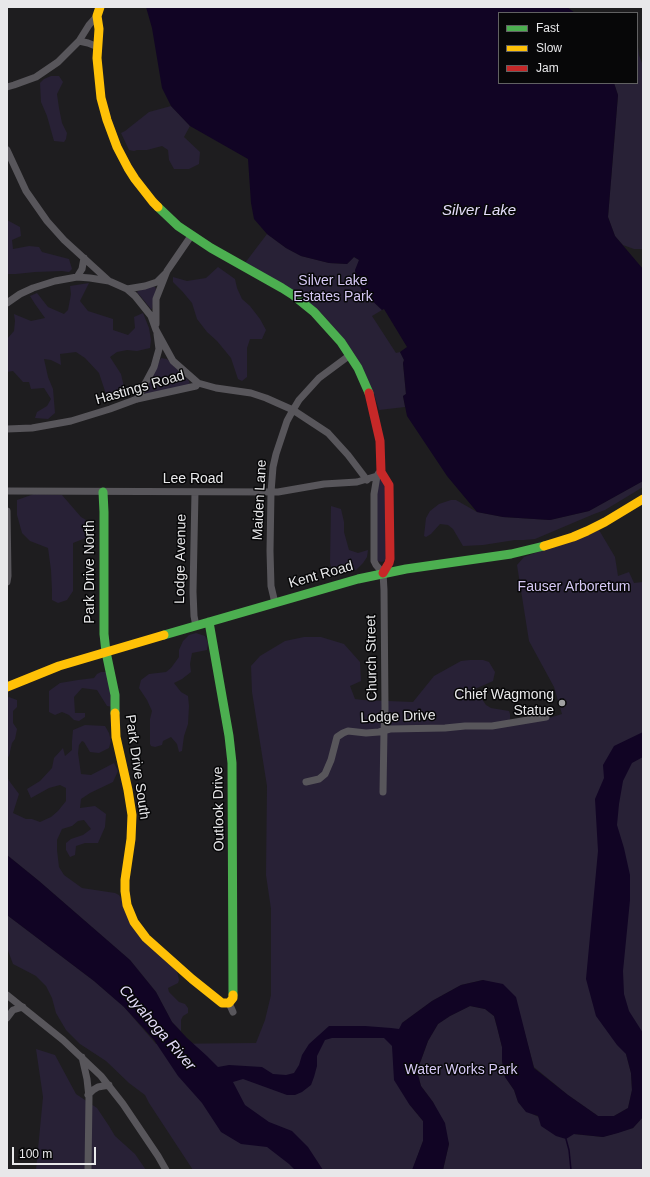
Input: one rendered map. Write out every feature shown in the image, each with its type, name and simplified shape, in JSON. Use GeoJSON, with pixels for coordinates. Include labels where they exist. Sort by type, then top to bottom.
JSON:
{"type":"FeatureCollection","features":[{"type":"Feature","properties":{"kind":"street"},"geometry":{"type":"LineString","coordinates":[[7,87],[27,81],[58,62],[78,41],[99,12]]}},
{"type":"Feature","properties":{"kind":"street"},"geometry":{"type":"LineString","coordinates":[[99,12],[98,71],[101,98],[111,132],[122,158],[135,179],[153,202],[178,226],[192,236],[293,295],[323,321],[350,355],[364,380],[373,407],[380,441],[379,474],[374,494],[374,561],[383,573],[390,559],[389,485],[386,479],[379,474]]}},
{"type":"Feature","properties":{"kind":"street"},"geometry":{"type":"LineString","coordinates":[[78,41],[98,47]]}},
{"type":"Feature","properties":{"kind":"street"},"geometry":{"type":"LineString","coordinates":[[7,150],[26,191],[47,220],[64,240],[108,281]]}},
{"type":"Feature","properties":{"kind":"street"},"geometry":{"type":"LineString","coordinates":[[127,289],[146,286],[157,282],[167,271],[192,236]]}},
{"type":"Feature","properties":{"kind":"street"},"geometry":{"type":"LineString","coordinates":[[77,278],[82,269],[84,258]]}},
{"type":"Feature","properties":{"kind":"street"},"geometry":{"type":"LineString","coordinates":[[138,399],[154,367],[159,349],[156,330],[156,299],[167,271]]}},
{"type":"Feature","properties":{"kind":"street"},"geometry":{"type":"LineString","coordinates":[[7,303],[20,294],[38,286],[55,281],[77,278],[90,278],[108,281],[127,289],[140,302],[151,316],[156,330],[173,361],[198,383]]}},
{"type":"Feature","properties":{"kind":"street","name":"Maiden Lane"},"geometry":{"type":"LineString","coordinates":[[275,603],[272,594],[271,580],[272,492],[273,468],[276,454],[293,410],[308,389],[319,378],[350,355]]}},
{"type":"Feature","properties":{"kind":"street","name":"Hastings Road"},"geometry":{"type":"LineString","coordinates":[[7,429],[32,428],[71,421],[138,399],[196,386],[198,383],[216,388],[251,393],[293,410],[328,433],[348,455],[367,480]]}},
{"type":"Feature","properties":{"kind":"street","name":"Lee Road"},"geometry":{"type":"LineString","coordinates":[[7,491],[272,492],[324,484],[357,482],[367,480],[379,474]]}},
{"type":"Feature","properties":{"kind":"street","name":"Park Drive North"},"geometry":{"type":"LineString","coordinates":[[103,492],[104,634],[106,652]]}},
{"type":"Feature","properties":{"kind":"street","name":"Lodge Avenue"},"geometry":{"type":"LineString","coordinates":[[195,492],[193,592],[196,626]]}},
{"type":"Feature","properties":{"kind":"street","name":"Kent Road"},"geometry":{"type":"LineString","coordinates":[[7,687],[46,671],[106,652],[383,573],[406,568],[511,554],[540,547],[587,531],[611,519],[643,499]]}},
{"type":"Feature","properties":{"kind":"street"},"geometry":{"type":"LineString","coordinates":[[7,511],[7,582]]}},
{"type":"Feature","properties":{"kind":"street","name":"Church Street"},"geometry":{"type":"LineString","coordinates":[[383,573],[385,667],[383,792]]}},
{"type":"Feature","properties":{"kind":"street","name":"Outlook Drive"},"geometry":{"type":"LineString","coordinates":[[209,622],[229,736],[232,763],[231,1000]]}},
{"type":"Feature","properties":{"kind":"street","name":"Park Drive South"},"geometry":{"type":"LineString","coordinates":[[106,652],[114,695],[118,748],[132,815],[131,839],[125,886],[125,898],[129,912],[142,933],[164,955],[222,1003],[231,1000]]}},
{"type":"Feature","properties":{"kind":"street","name":"Lodge Drive"},"geometry":{"type":"LineString","coordinates":[[306,782],[319,780],[325,774],[331,760],[337,737],[348,731],[375,732],[390,729],[492,726],[546,717]]}},
{"type":"Feature","properties":{"kind":"street"},"geometry":{"type":"LineString","coordinates":[[7,995],[62,1038],[109,1085],[166,1170]]}},
{"type":"Feature","properties":{"kind":"street"},"geometry":{"type":"LineString","coordinates":[[231,1000],[233,1012]]}},
{"type":"Feature","properties":{"kind":"street"},"geometry":{"type":"LineString","coordinates":[[7,1018],[13,1010],[23,1007]]}},
{"type":"Feature","properties":{"kind":"street"},"geometry":{"type":"LineString","coordinates":[[82,1057],[87,1079],[88,1095],[88,1170]]}},
{"type":"Feature","properties":{"kind":"street"},"geometry":{"type":"LineString","coordinates":[[88,1095],[98,1087],[109,1085]]}},
{"type":"Feature","properties":{"kind":"green space"},"geometry":{"type":"Polygon","coordinates":[[[638,46],[643,66],[643,249],[634,249],[623,245],[615,236],[608,217],[618,95],[614,84],[638,84],[638,46]]]}},
{"type":"Feature","properties":{"kind":"green space"},"geometry":{"type":"Polygon","coordinates":[[[51,76],[59,76],[63,82],[57,94],[62,123],[67,133],[64,142],[54,141],[47,116],[41,102],[40,83],[44,79],[51,76]]]}},
{"type":"Feature","properties":{"kind":"green space"},"geometry":{"type":"Polygon","coordinates":[[[171,106],[190,126],[184,137],[200,152],[199,164],[189,169],[174,169],[169,160],[168,150],[162,146],[147,150],[129,150],[121,133],[149,112],[171,106]]]}},
{"type":"Feature","properties":{"kind":"green space"},"geometry":{"type":"Polygon","coordinates":[[[7,220],[20,227],[21,236],[12,240],[13,249],[29,246],[39,247],[42,252],[69,259],[72,269],[69,272],[62,271],[7,274],[7,220]]]}},
{"type":"Feature","properties":{"kind":"green space","name":"Silver Lake Estates Park"},"geometry":{"type":"Polygon","coordinates":[[[267,234],[286,248],[301,256],[329,263],[347,264],[354,257],[359,260],[357,277],[362,291],[382,310],[372,316],[396,353],[400,352],[404,360],[406,394],[403,396],[405,407],[379,410],[374,394],[349,346],[321,313],[245,263],[267,234]]]}},
{"type":"Feature","properties":{"kind":"green space"},"geometry":{"type":"Polygon","coordinates":[[[218,267],[235,279],[242,299],[250,306],[266,330],[262,339],[250,339],[247,348],[247,377],[242,381],[238,379],[231,358],[197,319],[192,303],[173,282],[173,277],[187,281],[206,278],[218,267]]]}},
{"type":"Feature","properties":{"kind":"green space"},"geometry":{"type":"Polygon","coordinates":[[[89,283],[80,301],[88,311],[113,319],[113,330],[128,335],[135,328],[134,317],[143,313],[149,328],[151,340],[150,348],[137,351],[127,350],[117,352],[110,357],[121,374],[124,387],[118,395],[108,400],[99,373],[85,358],[76,352],[60,354],[61,365],[51,360],[44,359],[48,377],[53,389],[55,413],[48,419],[35,418],[37,412],[47,406],[51,399],[44,388],[31,389],[29,382],[23,382],[13,371],[7,372],[7,339],[14,331],[14,314],[31,321],[45,318],[30,296],[37,293],[48,307],[64,314],[68,310],[71,294],[70,286],[89,283]]]}},
{"type":"Feature","properties":{"kind":"green space"},"geometry":{"type":"Polygon","coordinates":[[[153,286],[156,289],[151,309],[137,292],[153,286]]]}},
{"type":"Feature","properties":{"kind":"green space"},"geometry":{"type":"Polygon","coordinates":[[[161,358],[167,359],[189,381],[190,385],[146,394],[144,392],[161,358]]]}},
{"type":"Feature","properties":{"kind":"green space"},"geometry":{"type":"Polygon","coordinates":[[[379,480],[385,482],[386,560],[382,562],[377,561],[377,482],[379,480]]]}},
{"type":"Feature","properties":{"kind":"green space"},"geometry":{"type":"Polygon","coordinates":[[[643,481],[643,487],[605,510],[535,539],[463,546],[453,529],[448,525],[440,524],[431,534],[426,537],[424,536],[426,518],[430,511],[439,504],[451,500],[456,500],[477,512],[503,517],[550,520],[589,511],[643,481]]]}},
{"type":"Feature","properties":{"kind":"green space"},"geometry":{"type":"Polygon","coordinates":[[[34,494],[62,495],[81,517],[91,523],[93,535],[73,543],[73,591],[67,600],[58,603],[52,600],[51,570],[48,548],[30,541],[22,533],[17,515],[17,500],[34,494]]]}},
{"type":"Feature","properties":{"kind":"green space"},"geometry":{"type":"Polygon","coordinates":[[[331,506],[341,509],[344,522],[344,532],[349,550],[358,553],[368,550],[367,557],[356,570],[339,574],[333,573],[330,563],[331,506]]]}},
{"type":"Feature","properties":{"kind":"green space","name":"Fauser Arboretum"},"geometry":{"type":"Polygon","coordinates":[[[599,530],[615,557],[618,576],[629,572],[634,583],[643,582],[643,1038],[626,1054],[631,1073],[632,1090],[628,1108],[614,1116],[598,1116],[568,1095],[534,1067],[521,1020],[483,980],[461,985],[432,1001],[402,1023],[409,1104],[423,1121],[423,1141],[413,1170],[193,1170],[145,1095],[129,1083],[106,1061],[80,1044],[66,1030],[56,1013],[52,998],[46,986],[36,976],[13,964],[7,948],[7,915],[94,981],[124,1007],[156,1044],[256,1043],[265,1020],[271,995],[271,909],[266,875],[267,786],[252,692],[251,666],[260,656],[285,641],[304,637],[321,637],[344,644],[360,662],[361,681],[350,686],[355,699],[413,702],[434,676],[461,661],[483,660],[489,662],[495,672],[493,681],[475,689],[486,705],[491,708],[509,711],[510,719],[507,722],[539,721],[562,714],[554,687],[529,641],[517,565],[524,557],[599,530]]]}},
{"type":"Feature","properties":{"kind":"green space"},"geometry":{"type":"Polygon","coordinates":[[[196,633],[205,636],[208,643],[207,650],[192,653],[190,664],[191,672],[174,683],[181,692],[188,696],[188,724],[184,736],[182,751],[179,752],[177,744],[171,737],[163,741],[162,745],[155,747],[151,746],[150,719],[152,711],[139,688],[141,680],[149,674],[166,672],[171,668],[179,657],[179,650],[183,641],[189,635],[196,633]]]}},
{"type":"Feature","properties":{"kind":"green space"},"geometry":{"type":"Polygon","coordinates":[[[101,672],[108,672],[113,707],[107,706],[97,690],[82,688],[74,697],[75,713],[85,713],[85,717],[79,721],[74,720],[69,715],[62,712],[55,715],[49,712],[49,691],[60,683],[94,678],[101,672]]]}},
{"type":"Feature","properties":{"kind":"green space"},"geometry":{"type":"Polygon","coordinates":[[[9,697],[17,700],[17,707],[13,711],[13,723],[17,729],[15,739],[12,743],[9,756],[7,758],[7,698],[9,697]]]}},
{"type":"Feature","properties":{"kind":"green space"},"geometry":{"type":"Polygon","coordinates":[[[85,725],[105,726],[111,741],[109,748],[99,753],[90,752],[82,741],[79,745],[78,753],[81,774],[91,775],[114,763],[118,771],[113,782],[81,799],[80,808],[95,806],[106,814],[105,827],[98,843],[85,843],[76,846],[75,855],[70,857],[66,850],[66,843],[71,839],[83,835],[91,829],[84,820],[78,821],[72,826],[62,829],[57,840],[59,867],[64,875],[82,888],[115,893],[119,895],[122,902],[177,971],[179,980],[178,983],[168,988],[169,992],[179,1002],[185,1004],[188,1008],[188,1013],[183,1016],[181,1020],[181,1031],[172,1022],[156,992],[130,960],[7,855],[7,777],[19,794],[13,813],[26,819],[32,819],[40,822],[51,817],[66,801],[66,788],[60,785],[49,788],[31,798],[27,789],[40,781],[52,768],[54,758],[63,748],[65,756],[72,750],[73,730],[85,725]]]}},
{"type":"Feature","properties":{"kind":"green space","name":"Water Works Park"},"geometry":{"type":"Polygon","coordinates":[[[470,1006],[485,1009],[494,1016],[502,1047],[502,1061],[505,1077],[514,1090],[518,1102],[526,1111],[574,1134],[603,1137],[633,1128],[643,1117],[643,1170],[443,1170],[449,1144],[433,1102],[421,1086],[418,1075],[420,1063],[428,1041],[438,1024],[470,1006]]]}},
{"type":"Feature","properties":{"kind":"green space"},"geometry":{"type":"Polygon","coordinates":[[[36,1049],[55,1055],[76,1094],[97,1108],[115,1136],[135,1154],[146,1170],[36,1170],[43,1097],[36,1049]]]}},
{"type":"Feature","properties":{"kind":"water","name":"Silver Lake"},"geometry":{"type":"Polygon","coordinates":[[[146,7],[567,7],[574,12],[498,12],[498,84],[614,84],[618,95],[608,217],[615,236],[643,269],[643,481],[589,511],[550,520],[503,517],[477,512],[447,476],[407,416],[403,396],[406,394],[404,360],[400,352],[407,347],[384,309],[382,310],[362,291],[358,282],[359,280],[356,278],[355,270],[359,260],[354,257],[347,264],[329,263],[301,256],[286,248],[267,234],[254,219],[251,203],[248,159],[190,126],[171,106],[162,88],[152,28],[146,7]]]}},
{"type":"Feature","properties":{"kind":"water","name":"Cuyahoga River"},"geometry":{"type":"Polygon","coordinates":[[[643,732],[643,757],[632,763],[623,781],[617,825],[630,875],[630,900],[623,971],[624,994],[629,1011],[643,1033],[643,1117],[633,1128],[618,1133],[603,1137],[574,1134],[566,1139],[556,1136],[541,1126],[538,1116],[526,1112],[518,1102],[514,1090],[505,1077],[502,1061],[502,1047],[494,1016],[485,1009],[470,1006],[438,1024],[428,1041],[420,1063],[418,1075],[421,1086],[433,1102],[445,1123],[449,1144],[443,1170],[412,1170],[423,1141],[423,1121],[409,1104],[394,1080],[392,1046],[384,1038],[332,1038],[325,1040],[317,1056],[317,1066],[311,1085],[295,1095],[287,1095],[243,1079],[233,1082],[245,1105],[269,1122],[292,1131],[308,1147],[323,1170],[295,1170],[267,1147],[241,1144],[221,1132],[202,1103],[178,1076],[154,1040],[124,1007],[94,981],[7,915],[7,855],[130,960],[156,992],[172,1022],[218,1067],[229,1065],[262,1067],[273,1074],[286,1075],[294,1073],[309,1044],[329,1026],[365,1026],[399,1029],[402,1023],[432,1001],[461,985],[483,980],[503,984],[516,997],[534,1068],[598,1116],[614,1116],[628,1108],[632,1090],[631,1073],[626,1054],[617,1045],[596,1016],[586,979],[598,851],[595,799],[604,778],[603,765],[614,746],[643,732]]]}},
{"type":"Feature","properties":{"kind":"waterway"},"geometry":{"type":"LineString","coordinates":[[566,1139],[569,1150],[571,1170]]}},
{"type":"Feature","properties":{"kind":"traffic: fast"},"geometry":{"type":"LineString","coordinates":[[158,207],[178,226],[211,248],[282,288],[314,312],[341,342],[358,368],[369,393]]}},
{"type":"Feature","properties":{"kind":"traffic: fast"},"geometry":{"type":"LineString","coordinates":[[103,492],[104,634],[106,652],[115,695],[115,713]]}},
{"type":"Feature","properties":{"kind":"traffic: fast"},"geometry":{"type":"LineString","coordinates":[[164,635],[358,579],[406,569],[511,554],[544,546]]}},
{"type":"Feature","properties":{"kind":"traffic: fast"},"geometry":{"type":"LineString","coordinates":[[209,622],[229,736],[232,763],[233,995]]}},
{"type":"Feature","properties":{"kind":"traffic: slow"},"geometry":{"type":"LineString","coordinates":[[100,7],[97,16],[99,29],[97,58],[101,98],[107,120],[117,147],[128,168],[158,207]]}},
{"type":"Feature","properties":{"kind":"traffic: slow"},"geometry":{"type":"LineString","coordinates":[[544,546],[587,531],[643,499]]}},
{"type":"Feature","properties":{"kind":"traffic: slow"},"geometry":{"type":"LineString","coordinates":[[7,687],[59,666],[164,635]]}},
{"type":"Feature","properties":{"kind":"traffic: slow"},"geometry":{"type":"LineString","coordinates":[[115,713],[116,737],[132,815],[131,839],[125,880],[125,891],[127,905],[134,922],[146,938],[192,979],[222,1003],[229,1003],[233,998],[233,995]]}},
{"type":"Feature","properties":{"kind":"traffic: jam"},"geometry":{"type":"LineString","coordinates":[[369,393],[380,441],[381,472],[389,485],[390,559],[383,573]]}},
{"type":"Feature","properties":{"kind":"place","name":"Chief Wagmong Statue"},"geometry":{"type":"Point","coordinates":[562,703]}}]}
